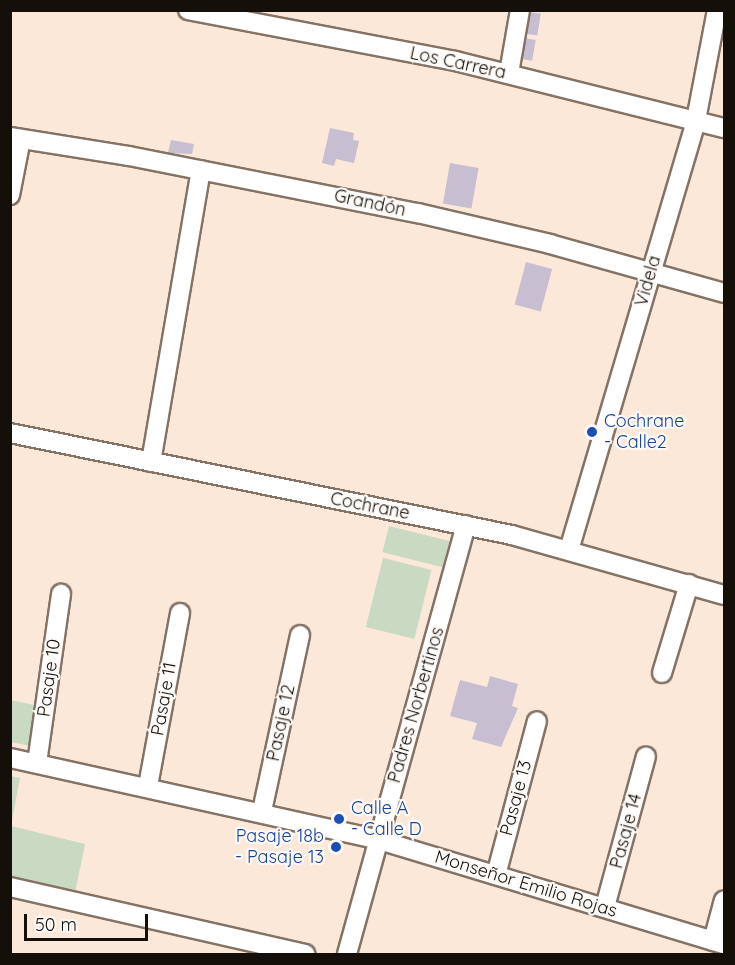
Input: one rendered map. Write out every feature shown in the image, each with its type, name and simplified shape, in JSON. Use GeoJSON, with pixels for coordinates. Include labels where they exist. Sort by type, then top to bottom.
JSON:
{"type":"FeatureCollection","features":[{"type":"Feature","properties":{"kind":"street","name":"Los Carrera"},"geometry":{"type":"LineString","coordinates":[[188,10],[509,73],[724,128]]}},
{"type":"Feature","properties":{"kind":"street"},"geometry":{"type":"LineString","coordinates":[[509,73],[520,10]]}},
{"type":"Feature","properties":{"kind":"street","name":"Videla"},"geometry":{"type":"LineString","coordinates":[[569,550],[696,120],[717,10]]}},
{"type":"Feature","properties":{"kind":"street"},"geometry":{"type":"LineString","coordinates":[[10,195],[16,138]]}},
{"type":"Feature","properties":{"kind":"street","name":"Grandón"},"geometry":{"type":"LineString","coordinates":[[16,138],[201,170],[440,218],[651,270],[724,293]]}},
{"type":"Feature","properties":{"kind":"street"},"geometry":{"type":"LineString","coordinates":[[151,462],[201,170]]}},
{"type":"Feature","properties":{"kind":"street","name":"Cochrane"},"geometry":{"type":"LineString","coordinates":[[10,433],[466,525],[569,550],[724,595]]}},
{"type":"Feature","properties":{"kind":"street","name":"Padres Norbertinos"},"geometry":{"type":"LineString","coordinates":[[347,954],[466,525]]}},
{"type":"Feature","properties":{"kind":"street"},"geometry":{"type":"LineString","coordinates":[[662,673],[689,585]]}},
{"type":"Feature","properties":{"kind":"street","name":"Pasaje 10"},"geometry":{"type":"LineString","coordinates":[[37,763],[61,594]]}},
{"type":"Feature","properties":{"kind":"street","name":"Pasaje 11"},"geometry":{"type":"LineString","coordinates":[[148,786],[180,613]]}},
{"type":"Feature","properties":{"kind":"street","name":"Pasaje 12"},"geometry":{"type":"LineString","coordinates":[[262,811],[300,635]]}},
{"type":"Feature","properties":{"kind":"street","name":"Pasaje 13"},"geometry":{"type":"LineString","coordinates":[[496,875],[537,721]]}},
{"type":"Feature","properties":{"kind":"street","name":"Pasaje 14"},"geometry":{"type":"LineString","coordinates":[[605,907],[646,756]]}},
{"type":"Feature","properties":{"kind":"street","name":"Monseñor Emilio Rojas"},"geometry":{"type":"LineString","coordinates":[[10,758],[262,811],[379,840],[719,942]]}},
{"type":"Feature","properties":{"kind":"street"},"geometry":{"type":"LineString","coordinates":[[10,887],[306,954]]}},
{"type":"Feature","properties":{"kind":"street"},"geometry":{"type":"LineString","coordinates":[[719,942],[724,900]]}},
{"type":"Feature","properties":{"kind":"green space"},"geometry":{"type":"Polygon","coordinates":[[[389,526],[449,541],[443,567],[382,552],[389,526]]]}},
{"type":"Feature","properties":{"kind":"green space"},"geometry":{"type":"Polygon","coordinates":[[[383,558],[432,570],[414,639],[366,627],[383,558]]]}},
{"type":"Feature","properties":{"kind":"green space"},"geometry":{"type":"Polygon","coordinates":[[[10,700],[39,706],[30,746],[11,742],[10,700]]]}},
{"type":"Feature","properties":{"kind":"green space"},"geometry":{"type":"Polygon","coordinates":[[[11,776],[20,778],[11,826],[11,776]]]}},
{"type":"Feature","properties":{"kind":"green space"},"geometry":{"type":"Polygon","coordinates":[[[11,826],[85,844],[75,893],[11,879],[11,826]]]}},
{"type":"Feature","properties":{"kind":"building"},"geometry":{"type":"Polygon","coordinates":[[[523,11],[541,14],[537,36],[520,33],[523,11]]]}},
{"type":"Feature","properties":{"kind":"building"},"geometry":{"type":"Polygon","coordinates":[[[519,37],[536,40],[532,61],[515,58],[519,37]]]}},
{"type":"Feature","properties":{"kind":"building"},"geometry":{"type":"Polygon","coordinates":[[[330,128],[354,133],[353,140],[359,141],[354,163],[336,159],[334,166],[322,163],[330,128]]]}},
{"type":"Feature","properties":{"kind":"building"},"geometry":{"type":"Polygon","coordinates":[[[171,140],[194,144],[192,154],[168,153],[171,140]]]}},
{"type":"Feature","properties":{"kind":"building"},"geometry":{"type":"Polygon","coordinates":[[[450,163],[479,168],[471,208],[443,203],[450,163]]]}},
{"type":"Feature","properties":{"kind":"building"},"geometry":{"type":"Polygon","coordinates":[[[526,262],[552,269],[541,311],[515,305],[526,262]]]}},
{"type":"Feature","properties":{"kind":"building"},"geometry":{"type":"Polygon","coordinates":[[[490,676],[518,684],[512,706],[518,708],[501,747],[472,739],[477,723],[450,716],[460,680],[487,687],[490,676]]]}},
{"type":"Feature","properties":{"kind":"place","name":"Cochrane - Calle2"},"geometry":{"type":"Point","coordinates":[592,432]}},
{"type":"Feature","properties":{"kind":"place","name":"Calle A - Calle D"},"geometry":{"type":"Point","coordinates":[339,819]}},
{"type":"Feature","properties":{"kind":"place","name":"Pasaje 18b - Pasaje 13"},"geometry":{"type":"Point","coordinates":[336,847]}}]}
